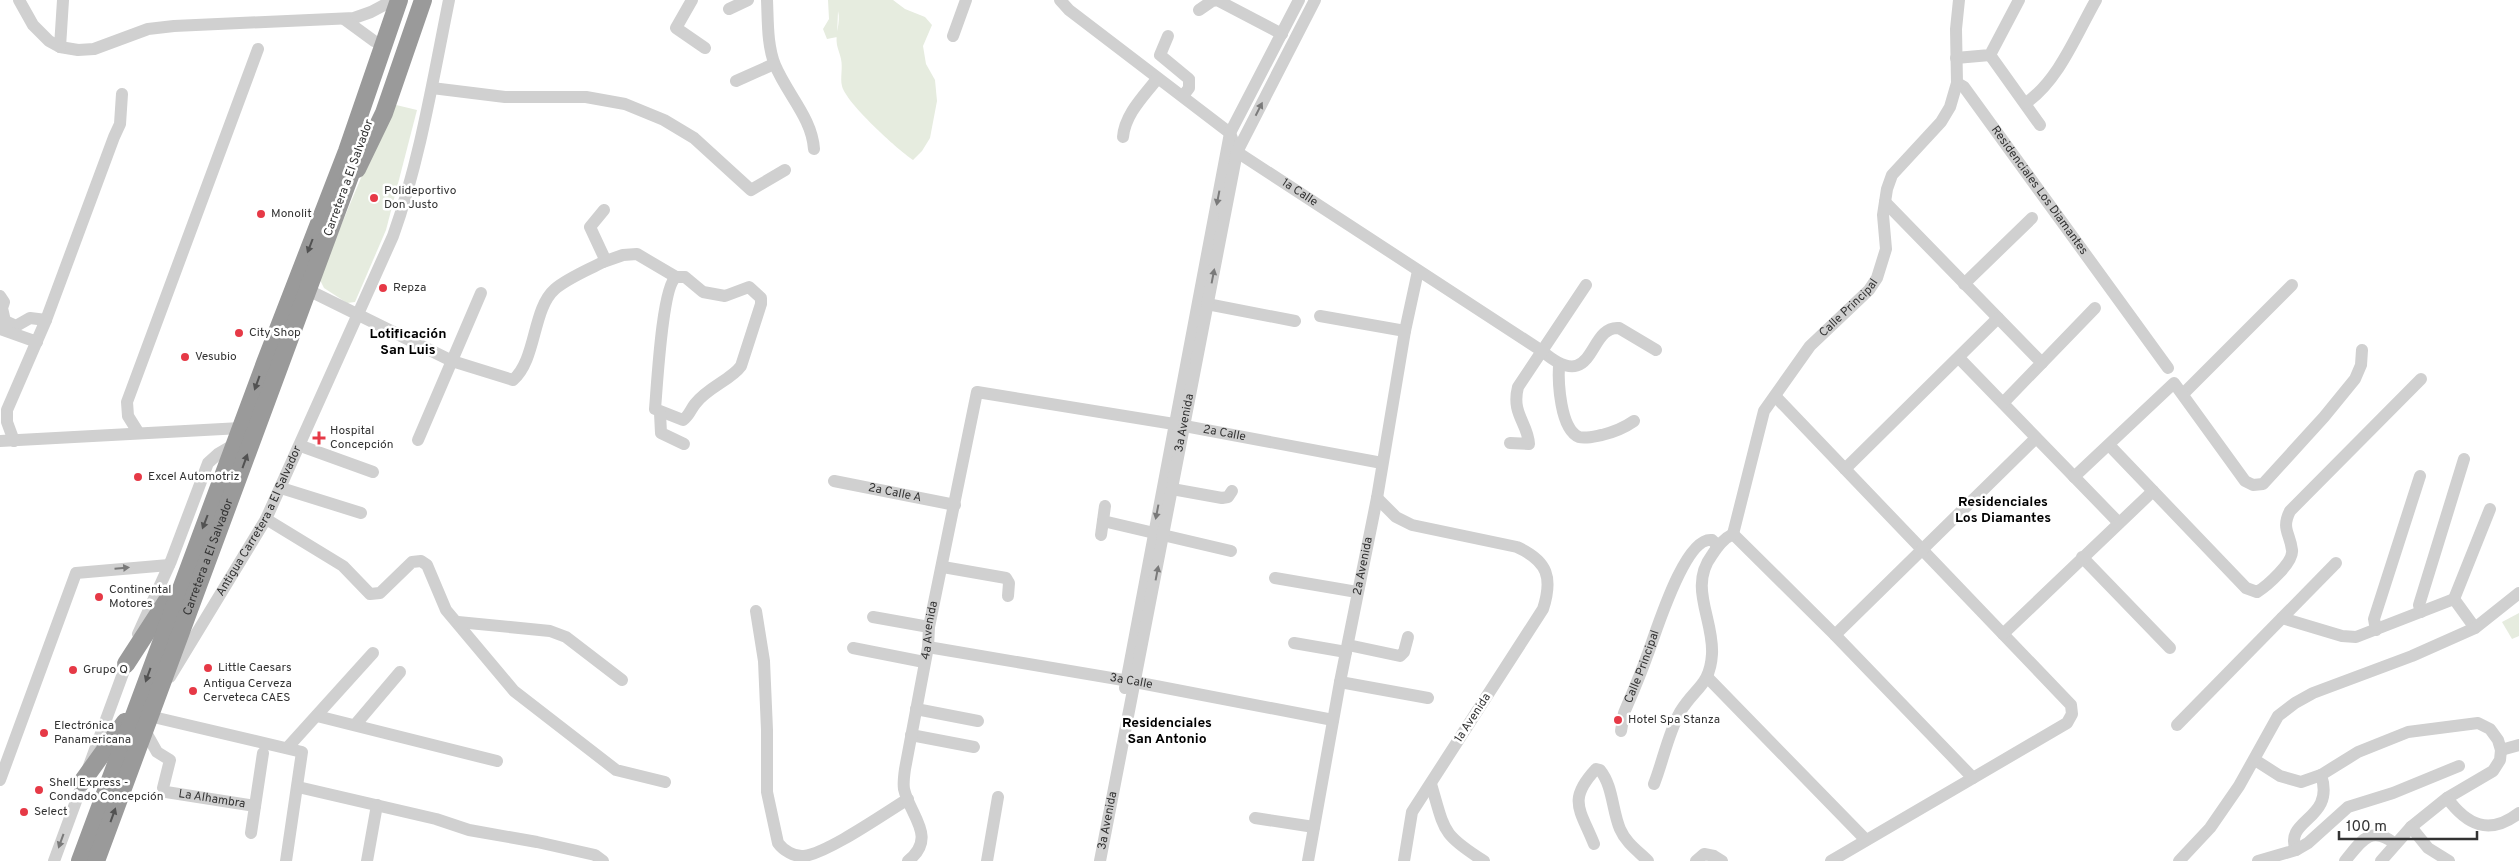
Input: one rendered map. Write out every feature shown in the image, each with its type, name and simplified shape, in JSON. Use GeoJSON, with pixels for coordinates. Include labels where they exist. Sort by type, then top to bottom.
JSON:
{"type":"FeatureCollection","features":[{"type":"Feature","properties":{"kind":"highway","name":"Carretera a El Salvador"},"geometry":{"type":"LineString","coordinates":[[96,861],[132,761],[187,571],[340,187],[411,0]]}},
{"type":"Feature","properties":{"kind":"highway"},"geometry":{"type":"LineString","coordinates":[[340,206],[384,114],[423,0]]}},
{"type":"Feature","properties":{"kind":"highway","name":"Carretera a El Salvador"},"geometry":{"type":"LineString","coordinates":[[80,861],[146,713],[185,638],[243,432],[308,290],[340,206],[340,187],[347,151],[392,1]]}},
{"type":"Feature","properties":{"kind":"highway"},"geometry":{"type":"LineString","coordinates":[[347,151],[350,126],[374,41],[392,1]]}},
{"type":"Feature","properties":{"kind":"highway"},"geometry":{"type":"LineString","coordinates":[[126,664],[187,571]]}},
{"type":"Feature","properties":{"kind":"highway"},"geometry":{"type":"LineString","coordinates":[[82,782],[146,713]]}},
{"type":"Feature","properties":{"kind":"street"},"geometry":{"type":"LineString","coordinates":[[19,0],[37,30],[49,41],[60,46],[78,50],[94,49],[148,29],[362,16],[392,1]]}},
{"type":"Feature","properties":{"kind":"street"},"geometry":{"type":"LineString","coordinates":[[60,46],[63,0]]}},
{"type":"Feature","properties":{"kind":"street","name":"Antigua Carretera a El Salvador"},"geometry":{"type":"LineString","coordinates":[[185,638],[266,519],[301,446],[400,217],[432,88],[449,0]]}},
{"type":"Feature","properties":{"kind":"street"},"geometry":{"type":"LineString","coordinates":[[692,0],[676,28],[705,48]]}},
{"type":"Feature","properties":{"kind":"street"},"geometry":{"type":"LineString","coordinates":[[729,9],[748,0]]}},
{"type":"Feature","properties":{"kind":"street"},"geometry":{"type":"LineString","coordinates":[[767,0],[770,44],[774,64],[813,132],[814,149]]}},
{"type":"Feature","properties":{"kind":"street"},"geometry":{"type":"LineString","coordinates":[[953,36],[966,0]]}},
{"type":"Feature","properties":{"kind":"street"},"geometry":{"type":"LineString","coordinates":[[1060,0],[1071,5],[1157,79],[1183,96],[1230,133],[1237,152]]}},
{"type":"Feature","properties":{"kind":"street"},"geometry":{"type":"LineString","coordinates":[[1199,10],[1212,1],[1217,0],[1282,34]]}},
{"type":"Feature","properties":{"kind":"street","name":"3a Avenida"},"geometry":{"type":"LineString","coordinates":[[1179,424],[1208,304],[1227,179],[1230,133],[1299,0]]}},
{"type":"Feature","properties":{"kind":"street","name":"3a Avenida"},"geometry":{"type":"LineString","coordinates":[[1092,861],[1147,601],[1167,486],[1227,179],[1237,152],[1314,0]]}},
{"type":"Feature","properties":{"kind":"street"},"geometry":{"type":"LineString","coordinates":[[1957,83],[1956,58],[1959,0]]}},
{"type":"Feature","properties":{"kind":"street"},"geometry":{"type":"LineString","coordinates":[[1990,55],[2019,0]]}},
{"type":"Feature","properties":{"kind":"street"},"geometry":{"type":"LineString","coordinates":[[2026,103],[2041,92],[2051,80],[2096,0]]}},
{"type":"Feature","properties":{"kind":"street"},"geometry":{"type":"LineString","coordinates":[[344,18],[374,41]]}},
{"type":"Feature","properties":{"kind":"street"},"geometry":{"type":"LineString","coordinates":[[1168,36],[1160,56],[1189,79],[1189,88],[1183,96]]}},
{"type":"Feature","properties":{"kind":"street"},"geometry":{"type":"LineString","coordinates":[[138,432],[128,416],[127,402],[258,50]]}},
{"type":"Feature","properties":{"kind":"street"},"geometry":{"type":"LineString","coordinates":[[1956,58],[1990,55]]}},
{"type":"Feature","properties":{"kind":"street"},"geometry":{"type":"LineString","coordinates":[[1990,55],[2040,124]]}},
{"type":"Feature","properties":{"kind":"street"},"geometry":{"type":"LineString","coordinates":[[736,81],[774,64]]}},
{"type":"Feature","properties":{"kind":"street"},"geometry":{"type":"LineString","coordinates":[[1124,137],[1126,123],[1132,112],[1157,79]]}},
{"type":"Feature","properties":{"kind":"street","name":"Calle Principal"},"geometry":{"type":"LineString","coordinates":[[1733,534],[1761,421],[1775,396],[1810,346],[1869,290],[1877,278],[1886,250],[1883,215],[1892,175],[1941,122],[1950,106],[1957,83]]}},
{"type":"Feature","properties":{"kind":"street","name":"Residenciales Los Diamantes"},"geometry":{"type":"LineString","coordinates":[[1957,83],[1964,87],[2168,368]]}},
{"type":"Feature","properties":{"kind":"street"},"geometry":{"type":"LineString","coordinates":[[432,88],[504,97],[606,99],[658,117],[694,138],[751,190],[785,170]]}},
{"type":"Feature","properties":{"kind":"street"},"geometry":{"type":"LineString","coordinates":[[14,441],[7,422],[7,410],[46,320],[120,124],[122,94]]}},
{"type":"Feature","properties":{"kind":"street","name":"1a Calle"},"geometry":{"type":"LineString","coordinates":[[1237,152],[1559,365]]}},
{"type":"Feature","properties":{"kind":"street"},"geometry":{"type":"LineString","coordinates":[[1885,202],[2042,363]]}},
{"type":"Feature","properties":{"kind":"street"},"geometry":{"type":"LineString","coordinates":[[603,262],[604,256],[590,227],[604,210]]}},
{"type":"Feature","properties":{"kind":"street"},"geometry":{"type":"LineString","coordinates":[[1964,284],[2032,218]]}},
{"type":"Feature","properties":{"kind":"street"},"geometry":{"type":"LineString","coordinates":[[308,290],[452,360],[513,380],[523,364],[545,305],[555,289],[603,262],[623,255],[637,254],[676,277],[685,277],[704,292],[725,296],[749,288],[754,289],[762,300],[744,360],[738,371],[713,385],[683,420],[660,413],[655,409],[659,349],[669,290],[673,279],[676,277]]}},
{"type":"Feature","properties":{"kind":"street","name":"2a Avenida"},"geometry":{"type":"LineString","coordinates":[[1308,861],[1357,592],[1377,498],[1404,331],[1418,271]]}},
{"type":"Feature","properties":{"kind":"street"},"geometry":{"type":"LineString","coordinates":[[2184,393],[2292,284]]}},
{"type":"Feature","properties":{"kind":"street"},"geometry":{"type":"LineString","coordinates":[[1510,443],[1529,444],[1518,416],[1516,396],[1518,387],[1586,285]]}},
{"type":"Feature","properties":{"kind":"street"},"geometry":{"type":"LineString","coordinates":[[418,440],[481,294]]}},
{"type":"Feature","properties":{"kind":"street"},"geometry":{"type":"LineString","coordinates":[[0,296],[4,302],[2,308],[4,321],[16,326],[30,318],[46,320]]}},
{"type":"Feature","properties":{"kind":"street"},"geometry":{"type":"LineString","coordinates":[[1208,304],[1295,321]]}},
{"type":"Feature","properties":{"kind":"street"},"geometry":{"type":"LineString","coordinates":[[2003,403],[2095,308]]}},
{"type":"Feature","properties":{"kind":"street"},"geometry":{"type":"LineString","coordinates":[[1320,316],[1404,331]]}},
{"type":"Feature","properties":{"kind":"street"},"geometry":{"type":"LineString","coordinates":[[1845,470],[1998,318]]}},
{"type":"Feature","properties":{"kind":"street"},"geometry":{"type":"LineString","coordinates":[[1634,421],[1621,429],[1600,436],[1580,437],[1573,432],[1568,424],[1559,394],[1559,365],[1565,367],[1581,363],[1593,352],[1605,332],[1613,328],[1619,328],[1656,350]]}},
{"type":"Feature","properties":{"kind":"street"},"geometry":{"type":"LineString","coordinates":[[0,329],[36,342]]}},
{"type":"Feature","properties":{"kind":"street"},"geometry":{"type":"LineString","coordinates":[[2074,477],[2176,383],[2245,481],[2253,485],[2265,482],[2337,402],[2359,371],[2362,350]]}},
{"type":"Feature","properties":{"kind":"street"},"geometry":{"type":"LineString","coordinates":[[1959,358],[2119,523]]}},
{"type":"Feature","properties":{"kind":"street"},"geometry":{"type":"LineString","coordinates":[[2109,445],[2246,588],[2252,592],[2259,591],[2291,557],[2292,549],[2285,530],[2288,517],[2294,506],[2421,379]]}},
{"type":"Feature","properties":{"kind":"street","name":"2a Calle"},"geometry":{"type":"LineString","coordinates":[[977,392],[1179,424],[1382,463]]}},
{"type":"Feature","properties":{"kind":"street","name":"4a Avenida"},"geometry":{"type":"LineString","coordinates":[[908,861],[918,854],[922,839],[919,821],[908,798],[904,779],[928,647],[929,627],[943,567],[977,392]]}},
{"type":"Feature","properties":{"kind":"street"},"geometry":{"type":"LineString","coordinates":[[1775,396],[2071,705],[2072,714],[2067,723],[1831,861]]}},
{"type":"Feature","properties":{"kind":"street"},"geometry":{"type":"LineString","coordinates":[[660,413],[661,433],[684,444]]}},
{"type":"Feature","properties":{"kind":"street"},"geometry":{"type":"LineString","coordinates":[[0,441],[138,432],[243,432]]}},
{"type":"Feature","properties":{"kind":"street"},"geometry":{"type":"LineString","coordinates":[[54,861],[126,664],[169,564],[208,463],[243,432]]}},
{"type":"Feature","properties":{"kind":"street"},"geometry":{"type":"LineString","coordinates":[[1835,634],[2036,438]]}},
{"type":"Feature","properties":{"kind":"street"},"geometry":{"type":"LineString","coordinates":[[301,446],[373,472]]}},
{"type":"Feature","properties":{"kind":"street"},"geometry":{"type":"LineString","coordinates":[[2421,612],[2419,605],[2464,459]]}},
{"type":"Feature","properties":{"kind":"street"},"geometry":{"type":"LineString","coordinates":[[2376,630],[2374,618],[2420,476]]}},
{"type":"Feature","properties":{"kind":"street","name":"2a Calle A"},"geometry":{"type":"LineString","coordinates":[[834,481],[955,505]]}},
{"type":"Feature","properties":{"kind":"street"},"geometry":{"type":"LineString","coordinates":[[1167,486],[1222,498],[1228,496],[1232,491]]}},
{"type":"Feature","properties":{"kind":"street"},"geometry":{"type":"LineString","coordinates":[[281,488],[361,513]]}},
{"type":"Feature","properties":{"kind":"street"},"geometry":{"type":"LineString","coordinates":[[2002,634],[2153,491]]}},
{"type":"Feature","properties":{"kind":"street","name":"1a Avenida"},"geometry":{"type":"LineString","coordinates":[[1377,498],[1396,516],[1412,526],[1517,547],[1532,554],[1543,566],[1548,577],[1548,593],[1544,609],[1412,812],[1404,861]]}},
{"type":"Feature","properties":{"kind":"street"},"geometry":{"type":"LineString","coordinates":[[1100,535],[1105,506]]}},
{"type":"Feature","properties":{"kind":"street"},"geometry":{"type":"LineString","coordinates":[[2282,618],[2350,638],[2376,630],[2454,599],[2490,510]]}},
{"type":"Feature","properties":{"kind":"street"},"geometry":{"type":"LineString","coordinates":[[266,519],[343,566],[370,594],[380,593],[412,562],[421,561],[427,565],[446,610],[514,691],[616,770],[665,782]]}},
{"type":"Feature","properties":{"kind":"street"},"geometry":{"type":"LineString","coordinates":[[1103,521],[1231,551]]}},
{"type":"Feature","properties":{"kind":"street"},"geometry":{"type":"LineString","coordinates":[[1654,784],[1680,713],[1708,678],[1712,646],[1701,584],[1705,565],[1724,538],[1733,534],[1835,634],[1973,778]]}},
{"type":"Feature","properties":{"kind":"street","name":"Calle Principal"},"geometry":{"type":"LineString","coordinates":[[1621,731],[1624,713],[1673,582],[1696,549],[1705,542],[1712,540],[1718,546]]}},
{"type":"Feature","properties":{"kind":"street"},"geometry":{"type":"LineString","coordinates":[[2082,558],[2170,648]]}},
{"type":"Feature","properties":{"kind":"street"},"geometry":{"type":"LineString","coordinates":[[2177,725],[2336,563]]}},
{"type":"Feature","properties":{"kind":"street"},"geometry":{"type":"LineString","coordinates":[[0,780],[76,573],[169,564]]}},
{"type":"Feature","properties":{"kind":"street"},"geometry":{"type":"LineString","coordinates":[[943,567],[1006,578],[1009,583],[1008,596]]}},
{"type":"Feature","properties":{"kind":"street"},"geometry":{"type":"LineString","coordinates":[[1275,578],[1357,592]]}},
{"type":"Feature","properties":{"kind":"street"},"geometry":{"type":"LineString","coordinates":[[2179,861],[2210,828],[2255,760],[2278,716],[2295,703],[2313,693],[2412,656],[2475,628],[2519,593]]}},
{"type":"Feature","properties":{"kind":"street"},"geometry":{"type":"LineString","coordinates":[[2454,599],[2475,628]]}},
{"type":"Feature","properties":{"kind":"street"},"geometry":{"type":"LineString","coordinates":[[756,611],[764,660],[767,792],[781,848],[800,856],[811,854],[846,837],[908,798]]}},
{"type":"Feature","properties":{"kind":"street"},"geometry":{"type":"LineString","coordinates":[[873,617],[929,627]]}},
{"type":"Feature","properties":{"kind":"street"},"geometry":{"type":"LineString","coordinates":[[458,622],[550,631],[566,637],[622,680]]}},
{"type":"Feature","properties":{"kind":"street"},"geometry":{"type":"LineString","coordinates":[[1294,643],[1400,656],[1404,652],[1408,637]]}},
{"type":"Feature","properties":{"kind":"street","name":"3a Calle"},"geometry":{"type":"LineString","coordinates":[[928,647],[1130,681],[1333,720]]}},
{"type":"Feature","properties":{"kind":"street"},"geometry":{"type":"LineString","coordinates":[[853,648],[924,662]]}},
{"type":"Feature","properties":{"kind":"street"},"geometry":{"type":"LineString","coordinates":[[288,747],[373,653]]}},
{"type":"Feature","properties":{"kind":"street"},"geometry":{"type":"LineString","coordinates":[[355,725],[400,672]]}},
{"type":"Feature","properties":{"kind":"street"},"geometry":{"type":"LineString","coordinates":[[1708,678],[1866,840]]}},
{"type":"Feature","properties":{"kind":"street","name":"3a Avenida"},"geometry":{"type":"LineString","coordinates":[[1100,861],[1130,681]]}},
{"type":"Feature","properties":{"kind":"street"},"geometry":{"type":"LineString","coordinates":[[1340,682],[1428,698]]}},
{"type":"Feature","properties":{"kind":"street"},"geometry":{"type":"LineString","coordinates":[[916,709],[978,721]]}},
{"type":"Feature","properties":{"kind":"street"},"geometry":{"type":"LineString","coordinates":[[146,713],[299,750],[302,754],[286,861]]}},
{"type":"Feature","properties":{"kind":"street","name":"La Alhambra"},"geometry":{"type":"LineString","coordinates":[[146,713],[157,752],[170,760],[163,788],[166,792],[255,806],[263,753]]}},
{"type":"Feature","properties":{"kind":"street"},"geometry":{"type":"LineString","coordinates":[[317,716],[497,761]]}},
{"type":"Feature","properties":{"kind":"street"},"geometry":{"type":"LineString","coordinates":[[2255,760],[2280,776],[2294,781],[2309,780],[2322,775],[2358,752],[2408,732],[2478,723],[2490,729],[2498,740],[2501,750],[2500,760],[2493,771],[2447,798],[2394,843],[2381,861]]}},
{"type":"Feature","properties":{"kind":"street"},"geometry":{"type":"LineString","coordinates":[[911,735],[974,747]]}},
{"type":"Feature","properties":{"kind":"street"},"geometry":{"type":"LineString","coordinates":[[2501,750],[2519,745]]}},
{"type":"Feature","properties":{"kind":"street"},"geometry":{"type":"LineString","coordinates":[[132,761],[157,752]]}},
{"type":"Feature","properties":{"kind":"street"},"geometry":{"type":"LineString","coordinates":[[2258,861],[2296,850],[2324,831],[2330,821],[2348,806],[2393,794],[2460,766]]}},
{"type":"Feature","properties":{"kind":"street"},"geometry":{"type":"LineString","coordinates":[[1594,844],[1577,799],[1581,787],[1596,769],[1600,770],[1604,775],[1623,835],[1648,861]]}},
{"type":"Feature","properties":{"kind":"street"},"geometry":{"type":"LineString","coordinates":[[2296,850],[2294,838],[2296,830],[2315,814],[2323,800],[2325,792],[2322,775]]}},
{"type":"Feature","properties":{"kind":"street"},"geometry":{"type":"LineString","coordinates":[[1431,784],[1443,827],[1450,838],[1484,861]]}},
{"type":"Feature","properties":{"kind":"street"},"geometry":{"type":"LineString","coordinates":[[298,787],[377,804],[477,832],[537,842],[595,855],[603,861]]}},
{"type":"Feature","properties":{"kind":"street"},"geometry":{"type":"LineString","coordinates":[[987,861],[998,796]]}},
{"type":"Feature","properties":{"kind":"street"},"geometry":{"type":"LineString","coordinates":[[2447,798],[2466,820],[2483,826],[2505,822],[2519,813]]}},
{"type":"Feature","properties":{"kind":"street"},"geometry":{"type":"LineString","coordinates":[[367,861],[377,804]]}},
{"type":"Feature","properties":{"kind":"street"},"geometry":{"type":"LineString","coordinates":[[251,833],[255,806]]}},
{"type":"Feature","properties":{"kind":"street"},"geometry":{"type":"LineString","coordinates":[[1255,818],[1314,827]]}},
{"type":"Feature","properties":{"kind":"street"},"geometry":{"type":"LineString","coordinates":[[2411,827],[2428,848],[2449,861]]}},
{"type":"Feature","properties":{"kind":"street"},"geometry":{"type":"LineString","coordinates":[[2345,861],[2364,839],[2371,835],[2384,836],[2394,843]]}},
{"type":"Feature","properties":{"kind":"street"},"geometry":{"type":"LineString","coordinates":[[1696,861],[1704,854],[1714,856],[1722,861]]}},
{"type":"Feature","properties":{"kind":"shaded area"},"geometry":{"type":"Polygon","coordinates":[[[828,0],[893,0],[905,9],[925,17],[932,25],[923,46],[926,64],[935,80],[937,101],[930,138],[922,151],[913,160],[873,125],[846,94],[841,83],[842,62],[837,45],[837,37],[827,39],[823,29],[829,19],[828,0]]]}},
{"type":"Feature","properties":{"kind":"shaded area","name":"Polideportivo Don Justo"},"geometry":{"type":"Polygon","coordinates":[[[392,104],[417,110],[386,230],[355,302],[347,303],[324,288],[319,278],[392,104]]]}},
{"type":"Feature","properties":{"kind":"shaded area"},"geometry":{"type":"Polygon","coordinates":[[[2519,613],[2519,636],[2512,639],[2502,622],[2519,613]]]}},
{"type":"Feature","properties":{"kind":"place","name":"Polideportivo Don Justo"},"geometry":{"type":"Point","coordinates":[374,198]}},
{"type":"Feature","properties":{"kind":"place","name":"Monolit"},"geometry":{"type":"Point","coordinates":[261,214]}},
{"type":"Feature","properties":{"kind":"place","name":"Repza"},"geometry":{"type":"Point","coordinates":[383,288]}},
{"type":"Feature","properties":{"kind":"place","name":"City Shop"},"geometry":{"type":"Point","coordinates":[239,333]}},
{"type":"Feature","properties":{"kind":"place","name":"Vesubio"},"geometry":{"type":"Point","coordinates":[185,357]}},
{"type":"Feature","properties":{"kind":"place","name":"Hospital Concepción"},"geometry":{"type":"Point","coordinates":[319,438]}},
{"type":"Feature","properties":{"kind":"place","name":"Excel Automotriz"},"geometry":{"type":"Point","coordinates":[138,477]}},
{"type":"Feature","properties":{"kind":"place","name":"Continental Motores"},"geometry":{"type":"Point","coordinates":[99,597]}},
{"type":"Feature","properties":{"kind":"place","name":"Little Caesars"},"geometry":{"type":"Point","coordinates":[208,668]}},
{"type":"Feature","properties":{"kind":"place","name":"Grupo Q"},"geometry":{"type":"Point","coordinates":[73,670]}},
{"type":"Feature","properties":{"kind":"place","name":"Antigua Cerveza Cerveteca CAES"},"geometry":{"type":"Point","coordinates":[193,691]}},
{"type":"Feature","properties":{"kind":"place","name":"Hotel Spa Stanza"},"geometry":{"type":"Point","coordinates":[1618,720]}},
{"type":"Feature","properties":{"kind":"place","name":"Electrónica Panamericana"},"geometry":{"type":"Point","coordinates":[44,733]}},
{"type":"Feature","properties":{"kind":"place","name":"Shell Express - Condado Concepción"},"geometry":{"type":"Point","coordinates":[39,790]}},
{"type":"Feature","properties":{"kind":"place","name":"Select"},"geometry":{"type":"Point","coordinates":[24,812]}},
{"type":"Feature","properties":{"kind":"district","name":"Lotificación San Luis"},"geometry":{"type":"Point","coordinates":[408,342]}},
{"type":"Feature","properties":{"kind":"district","name":"Residenciales Los Diamantes"},"geometry":{"type":"Point","coordinates":[2003,510]}},
{"type":"Feature","properties":{"kind":"district","name":"Residenciales San Antonio"},"geometry":{"type":"Point","coordinates":[1167,732]}}]}
